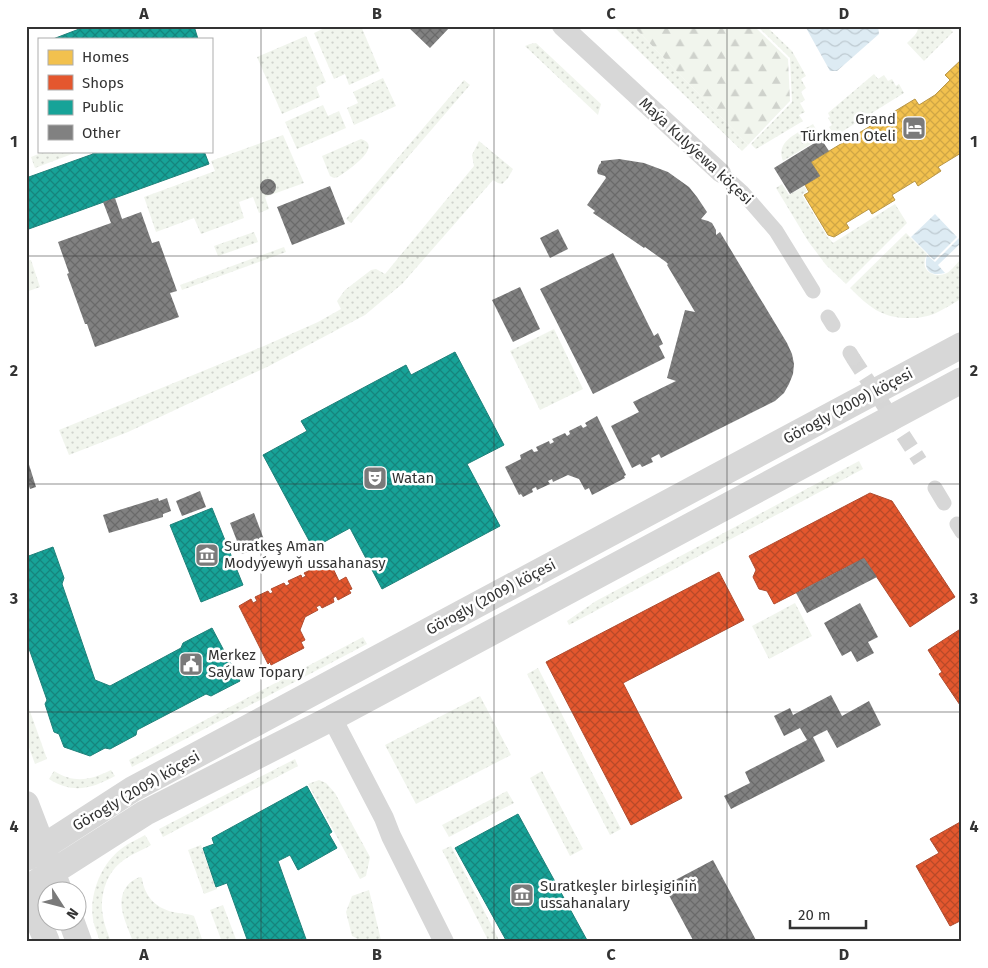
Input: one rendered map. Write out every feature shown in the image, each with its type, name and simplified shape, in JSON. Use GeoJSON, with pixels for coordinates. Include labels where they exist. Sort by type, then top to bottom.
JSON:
{"type":"FeatureCollection","features":[{"type":"Feature","properties":{"kind":"street","name":"Maýa Kulyýewa köçesi"},"geometry":{"type":"LineString","coordinates":[[562,26],[742,192],[776,231],[813,290]]}},
{"type":"Feature","properties":{"kind":"street","name":"Görogly (2009) köçesi"},"geometry":{"type":"LineString","coordinates":[[35,852],[133,789],[962,345]]}},
{"type":"Feature","properties":{"kind":"street","name":"Görogly (2009) köçesi"},"geometry":{"type":"LineString","coordinates":[[57,880],[145,814],[332,718],[962,380]]}},
{"type":"Feature","properties":{"kind":"street"},"geometry":{"type":"LineString","coordinates":[[936,488],[944,503]]}},
{"type":"Feature","properties":{"kind":"street"},"geometry":{"type":"LineString","coordinates":[[332,718],[384,818],[391,836],[444,942]]}},
{"type":"Feature","properties":{"kind":"street"},"geometry":{"type":"LineString","coordinates":[[26,804],[35,852],[55,880]]}},
{"type":"Feature","properties":{"kind":"street"},"geometry":{"type":"LineString","coordinates":[[26,889],[47,942]]}},
{"type":"Feature","properties":{"kind":"street"},"geometry":{"type":"LineString","coordinates":[[75,930],[79,942]]}},
{"type":"Feature","properties":{"kind":"green space"},"geometry":{"type":"Polygon","coordinates":[[[329,26],[361,26],[380,71],[349,85],[345,74],[334,79],[314,33],[329,26]]]}},
{"type":"Feature","properties":{"kind":"green space"},"geometry":{"type":"Polygon","coordinates":[[[613,26],[633,26],[748,145],[742,151],[613,26]]]}},
{"type":"Feature","properties":{"kind":"green space"},"geometry":{"type":"Polygon","coordinates":[[[633,26],[754,26],[788,59],[790,101],[748,145],[633,26]]]}},
{"type":"Feature","properties":{"kind":"green space"},"geometry":{"type":"Polygon","coordinates":[[[757,26],[766,26],[792,51],[806,76],[801,79],[806,88],[801,92],[805,100],[800,103],[805,112],[799,115],[803,121],[756,149],[751,144],[792,102],[790,58],[757,26]]]}},
{"type":"Feature","properties":{"kind":"green space"},"geometry":{"type":"Polygon","coordinates":[[[918,26],[947,26],[953,32],[924,61],[907,43],[916,33],[918,26]]]}},
{"type":"Feature","properties":{"kind":"green space"},"geometry":{"type":"Polygon","coordinates":[[[306,36],[326,82],[316,87],[320,97],[282,114],[257,57],[306,36]]]}},
{"type":"Feature","properties":{"kind":"green space"},"geometry":{"type":"Polygon","coordinates":[[[536,43],[601,104],[598,115],[525,46],[536,43]]]}},
{"type":"Feature","properties":{"kind":"green space"},"geometry":{"type":"Polygon","coordinates":[[[874,74],[878,79],[884,75],[888,81],[892,79],[896,86],[899,84],[904,93],[835,136],[829,127],[832,125],[828,118],[830,117],[828,113],[874,74]]]}},
{"type":"Feature","properties":{"kind":"green space"},"geometry":{"type":"Polygon","coordinates":[[[383,78],[396,106],[354,125],[347,108],[358,103],[353,92],[383,78]]]}},
{"type":"Feature","properties":{"kind":"green space"},"geometry":{"type":"Polygon","coordinates":[[[464,80],[470,85],[351,223],[346,219],[464,80]]]}},
{"type":"Feature","properties":{"kind":"green space"},"geometry":{"type":"Polygon","coordinates":[[[323,105],[328,116],[339,111],[346,128],[297,149],[285,122],[323,105]]]}},
{"type":"Feature","properties":{"kind":"green space"},"geometry":{"type":"Polygon","coordinates":[[[813,124],[821,138],[783,161],[782,148],[789,138],[813,124]]]}},
{"type":"Feature","properties":{"kind":"green space"},"geometry":{"type":"Polygon","coordinates":[[[283,135],[304,183],[265,197],[269,209],[259,213],[253,197],[239,202],[244,218],[201,234],[194,218],[156,232],[144,197],[215,171],[211,161],[283,135]]]}},
{"type":"Feature","properties":{"kind":"green space"},"geometry":{"type":"Polygon","coordinates":[[[361,139],[367,142],[369,147],[362,159],[338,177],[330,176],[322,156],[361,139]]]}},
{"type":"Feature","properties":{"kind":"green space"},"geometry":{"type":"Polygon","coordinates":[[[479,141],[513,169],[508,178],[502,184],[493,180],[402,284],[365,315],[269,366],[128,432],[69,455],[59,430],[264,346],[318,322],[341,309],[337,301],[345,290],[371,270],[376,269],[385,274],[474,166],[472,155],[479,141]]]}},
{"type":"Feature","properties":{"kind":"green space"},"geometry":{"type":"Polygon","coordinates":[[[44,152],[77,152],[35,168],[31,157],[44,152]]]}},
{"type":"Feature","properties":{"kind":"green space"},"geometry":{"type":"Polygon","coordinates":[[[782,184],[789,195],[804,186],[807,191],[802,195],[833,243],[895,204],[907,223],[846,284],[826,265],[808,241],[776,188],[782,184]]]}},
{"type":"Feature","properties":{"kind":"green space"},"geometry":{"type":"Polygon","coordinates":[[[254,232],[258,242],[218,256],[214,246],[254,232]]]}},
{"type":"Feature","properties":{"kind":"green space"},"geometry":{"type":"Polygon","coordinates":[[[906,233],[927,254],[925,267],[931,273],[941,275],[947,273],[962,258],[962,298],[944,309],[925,317],[901,318],[884,314],[870,306],[850,288],[906,233]]]}},
{"type":"Feature","properties":{"kind":"green space"},"geometry":{"type":"Polygon","coordinates":[[[284,247],[286,252],[182,290],[180,285],[284,247]]]}},
{"type":"Feature","properties":{"kind":"green space"},"geometry":{"type":"Polygon","coordinates":[[[31,260],[40,287],[26,292],[26,261],[31,260]]]}},
{"type":"Feature","properties":{"kind":"green space"},"geometry":{"type":"Polygon","coordinates":[[[554,329],[583,389],[540,410],[510,351],[554,329]]]}},
{"type":"Feature","properties":{"kind":"green space"},"geometry":{"type":"Polygon","coordinates":[[[859,461],[863,469],[569,625],[567,621],[596,601],[859,461]]]}},
{"type":"Feature","properties":{"kind":"green space"},"geometry":{"type":"Polygon","coordinates":[[[795,603],[812,636],[769,659],[752,626],[795,603]]]}},
{"type":"Feature","properties":{"kind":"green space"},"geometry":{"type":"Polygon","coordinates":[[[363,637],[367,644],[132,767],[129,760],[363,637]]]}},
{"type":"Feature","properties":{"kind":"green space"},"geometry":{"type":"Polygon","coordinates":[[[538,668],[621,829],[610,835],[527,674],[538,668]]]}},
{"type":"Feature","properties":{"kind":"green space"},"geometry":{"type":"Polygon","coordinates":[[[480,696],[511,755],[416,804],[385,745],[480,696]]]}},
{"type":"Feature","properties":{"kind":"green space"},"geometry":{"type":"Polygon","coordinates":[[[26,700],[47,759],[35,764],[26,739],[26,700]]]}},
{"type":"Feature","properties":{"kind":"green space"},"geometry":{"type":"Polygon","coordinates":[[[295,759],[298,766],[163,837],[159,829],[295,759]]]}},
{"type":"Feature","properties":{"kind":"green space"},"geometry":{"type":"Polygon","coordinates":[[[111,770],[115,776],[90,787],[66,787],[49,779],[54,771],[69,778],[83,779],[111,770]]]}},
{"type":"Feature","properties":{"kind":"green space"},"geometry":{"type":"Polygon","coordinates":[[[542,771],[583,849],[570,856],[530,778],[542,771]]]}},
{"type":"Feature","properties":{"kind":"green space"},"geometry":{"type":"Polygon","coordinates":[[[319,780],[326,783],[335,793],[370,857],[366,876],[360,879],[308,784],[319,780]]]}},
{"type":"Feature","properties":{"kind":"green space"},"geometry":{"type":"Polygon","coordinates":[[[507,791],[514,803],[449,837],[442,825],[507,791]]]}},
{"type":"Feature","properties":{"kind":"green space"},"geometry":{"type":"Polygon","coordinates":[[[145,835],[151,845],[124,860],[115,868],[107,880],[103,894],[102,909],[104,923],[111,942],[100,942],[92,910],[95,890],[102,871],[121,849],[145,835]]]}},
{"type":"Feature","properties":{"kind":"green space"},"geometry":{"type":"Polygon","coordinates":[[[201,845],[217,889],[204,894],[188,850],[201,845]]]}},
{"type":"Feature","properties":{"kind":"green space"},"geometry":{"type":"Polygon","coordinates":[[[451,846],[500,942],[489,942],[442,850],[451,846]]]}},
{"type":"Feature","properties":{"kind":"green space"},"geometry":{"type":"Polygon","coordinates":[[[142,878],[145,890],[156,904],[176,913],[194,916],[203,942],[133,942],[123,914],[122,899],[127,886],[133,880],[142,878]]]}},
{"type":"Feature","properties":{"kind":"green space"},"geometry":{"type":"Polygon","coordinates":[[[369,890],[381,940],[369,942],[352,936],[346,912],[352,896],[369,890]]]}},
{"type":"Feature","properties":{"kind":"green space"},"geometry":{"type":"Polygon","coordinates":[[[223,905],[237,942],[222,942],[210,910],[223,905]]]}},
{"type":"Feature","properties":{"kind":"water"},"geometry":{"type":"Polygon","coordinates":[[[805,26],[878,26],[879,34],[837,71],[830,71],[805,26]]]}},
{"type":"Feature","properties":{"kind":"water"},"geometry":{"type":"Polygon","coordinates":[[[935,214],[957,237],[934,260],[911,237],[935,214]]]}},
{"type":"Feature","properties":{"kind":"water"},"geometry":{"type":"Polygon","coordinates":[[[962,235],[962,242],[938,265],[945,273],[935,274],[929,271],[926,265],[927,255],[935,262],[962,235]]]}},
{"type":"Feature","properties":{"kind":"building: Homes","name":"Grand Türkmen Oteli"},"geometry":{"type":"Polygon","coordinates":[[[962,59],[962,154],[938,167],[941,171],[918,186],[915,181],[892,195],[895,200],[872,214],[869,209],[846,223],[849,228],[834,237],[828,235],[804,195],[809,192],[805,185],[820,176],[811,162],[915,99],[919,105],[935,95],[950,80],[945,75],[962,59]]]}},
{"type":"Feature","properties":{"kind":"building: Shops"},"geometry":{"type":"Polygon","coordinates":[[[870,493],[892,501],[955,597],[910,627],[864,558],[774,604],[767,591],[759,589],[753,577],[756,570],[749,556],[870,493]]]}},
{"type":"Feature","properties":{"kind":"building: Shops"},"geometry":{"type":"Polygon","coordinates":[[[331,564],[339,581],[346,577],[352,589],[349,590],[351,593],[338,600],[336,596],[333,598],[334,602],[322,608],[320,605],[316,607],[318,610],[305,617],[300,630],[305,640],[301,642],[304,648],[271,665],[270,662],[268,664],[239,606],[251,599],[253,603],[257,601],[255,597],[268,591],[270,594],[273,592],[271,589],[284,583],[286,586],[290,584],[288,581],[301,575],[302,578],[306,576],[304,573],[317,567],[318,570],[331,564]]]}},
{"type":"Feature","properties":{"kind":"building: Shops"},"geometry":{"type":"Polygon","coordinates":[[[719,572],[744,620],[623,683],[682,798],[631,825],[546,662],[719,572]]]}},
{"type":"Feature","properties":{"kind":"building: Shops"},"geometry":{"type":"Polygon","coordinates":[[[962,628],[962,708],[939,674],[942,672],[928,650],[962,628]]]}},
{"type":"Feature","properties":{"kind":"building: Shops"},"geometry":{"type":"Polygon","coordinates":[[[962,821],[962,920],[950,926],[916,866],[939,853],[930,839],[962,821]]]}},
{"type":"Feature","properties":{"kind":"building: Public"},"geometry":{"type":"Polygon","coordinates":[[[87,26],[194,26],[198,38],[56,38],[87,26]]]}},
{"type":"Feature","properties":{"kind":"building: Public"},"geometry":{"type":"Polygon","coordinates":[[[92,152],[204,152],[209,164],[26,230],[26,178],[93,154],[92,152]]]}},
{"type":"Feature","properties":{"kind":"building: Public","name":"Watan"},"geometry":{"type":"Polygon","coordinates":[[[455,352],[504,445],[467,464],[500,526],[382,589],[350,528],[313,548],[263,455],[307,431],[301,421],[406,365],[411,375],[455,352]]]}},
{"type":"Feature","properties":{"kind":"building: Public","name":"Suratkeş Aman Modyýewyň ussahanasy"},"geometry":{"type":"Polygon","coordinates":[[[212,508],[243,585],[201,602],[170,525],[212,508]]]}},
{"type":"Feature","properties":{"kind":"building: Public","name":"Merkez Saýlaw Topary"},"geometry":{"type":"Polygon","coordinates":[[[53,547],[64,578],[62,584],[95,680],[110,686],[181,648],[183,643],[212,628],[240,681],[211,696],[206,694],[137,730],[136,735],[110,749],[105,748],[90,756],[64,747],[59,734],[54,732],[45,704],[47,700],[26,640],[26,557],[53,547]]]}},
{"type":"Feature","properties":{"kind":"building: Public"},"geometry":{"type":"Polygon","coordinates":[[[307,786],[332,832],[329,834],[337,848],[298,870],[290,855],[278,861],[307,942],[248,942],[227,883],[216,887],[203,848],[214,844],[212,838],[307,786]]]}},
{"type":"Feature","properties":{"kind":"building: Public","name":"Suratkeşler birleşiginiň ussahanalary"},"geometry":{"type":"Polygon","coordinates":[[[518,814],[588,942],[507,942],[455,848],[518,814]]]}},
{"type":"Feature","properties":{"kind":"building: Other"},"geometry":{"type":"Polygon","coordinates":[[[407,26],[451,26],[430,48],[407,26]]]}},
{"type":"Feature","properties":{"kind":"building: Other"},"geometry":{"type":"Polygon","coordinates":[[[821,139],[829,151],[811,162],[820,176],[790,194],[774,168],[821,139]]]}},
{"type":"Feature","properties":{"kind":"building: Other"},"geometry":{"type":"Polygon","coordinates":[[[619,159],[644,163],[668,172],[689,187],[707,212],[701,219],[712,223],[716,230],[716,235],[720,232],[787,343],[794,364],[789,384],[784,393],[775,401],[661,458],[659,454],[651,458],[653,462],[642,467],[640,464],[632,468],[611,426],[639,412],[633,402],[676,381],[667,378],[685,310],[695,312],[666,262],[593,213],[595,211],[587,205],[606,178],[598,174],[597,171],[601,161],[619,159]]]}},
{"type":"Feature","properties":{"kind":"building: Other"},"geometry":{"type":"Polygon","coordinates":[[[265,179],[271,179],[276,184],[274,193],[265,195],[260,190],[260,184],[265,179]]]}},
{"type":"Feature","properties":{"kind":"building: Other"},"geometry":{"type":"Polygon","coordinates":[[[330,186],[345,224],[292,245],[277,207],[330,186]]]}},
{"type":"Feature","properties":{"kind":"building: Other"},"geometry":{"type":"Polygon","coordinates":[[[115,198],[122,219],[141,212],[152,243],[159,241],[177,291],[170,293],[179,317],[95,347],[67,274],[69,273],[58,242],[111,223],[103,202],[115,198]]]}},
{"type":"Feature","properties":{"kind":"building: Other"},"geometry":{"type":"Polygon","coordinates":[[[558,229],[568,249],[550,258],[540,238],[558,229]]]}},
{"type":"Feature","properties":{"kind":"building: Other"},"geometry":{"type":"Polygon","coordinates":[[[613,253],[654,336],[658,333],[663,344],[659,346],[665,358],[593,394],[540,289],[613,253]]]}},
{"type":"Feature","properties":{"kind":"building: Other"},"geometry":{"type":"Polygon","coordinates":[[[520,287],[540,329],[513,342],[492,300],[520,287]]]}},
{"type":"Feature","properties":{"kind":"building: Other"},"geometry":{"type":"Polygon","coordinates":[[[597,416],[626,475],[624,476],[625,478],[592,495],[589,488],[585,490],[579,479],[568,475],[553,482],[552,479],[548,481],[550,484],[537,490],[536,487],[532,489],[533,492],[523,497],[521,494],[519,495],[505,467],[521,459],[520,455],[532,449],[534,452],[538,451],[536,447],[549,441],[550,444],[554,442],[552,439],[565,433],[567,436],[570,434],[569,431],[581,425],[583,428],[587,426],[585,423],[597,416]]]}},
{"type":"Feature","properties":{"kind":"building: Other"},"geometry":{"type":"Polygon","coordinates":[[[26,455],[36,487],[30,489],[26,477],[26,455]]]}},
{"type":"Feature","properties":{"kind":"building: Other"},"geometry":{"type":"Polygon","coordinates":[[[200,491],[206,507],[182,516],[176,501],[200,491]]]}},
{"type":"Feature","properties":{"kind":"building: Other"},"geometry":{"type":"Polygon","coordinates":[[[158,498],[159,501],[167,498],[171,511],[163,514],[163,517],[109,533],[103,515],[158,498]]]}},
{"type":"Feature","properties":{"kind":"building: Other"},"geometry":{"type":"Polygon","coordinates":[[[254,513],[266,545],[242,554],[230,523],[254,513]]]}},
{"type":"Feature","properties":{"kind":"building: Other"},"geometry":{"type":"Polygon","coordinates":[[[864,558],[877,577],[807,613],[796,593],[864,558]]]}},
{"type":"Feature","properties":{"kind":"building: Other"},"geometry":{"type":"Polygon","coordinates":[[[860,603],[878,637],[868,642],[874,653],[857,662],[851,651],[842,656],[824,623],[860,603]]]}},
{"type":"Feature","properties":{"kind":"building: Other"},"geometry":{"type":"Polygon","coordinates":[[[831,695],[842,716],[869,701],[881,725],[837,748],[827,730],[813,737],[825,761],[731,809],[724,796],[750,783],[745,772],[807,740],[800,728],[784,736],[774,716],[790,708],[793,715],[831,695]]]}},
{"type":"Feature","properties":{"kind":"building: Other"},"geometry":{"type":"Polygon","coordinates":[[[713,860],[757,942],[694,942],[664,886],[713,860]]]}},
{"type":"Feature","properties":{"kind":"tunnel"},"geometry":{"type":"LineString","coordinates":[[853,358],[920,461]]}},
{"type":"Feature","properties":{"kind":"place","name":"Grand Türkmen Oteli"},"geometry":{"type":"Point","coordinates":[914,128]}},
{"type":"Feature","properties":{"kind":"place","name":"Watan"},"geometry":{"type":"Point","coordinates":[375,478]}},
{"type":"Feature","properties":{"kind":"place","name":"Suratkeş Aman Modyýewyň ussahanasy"},"geometry":{"type":"Point","coordinates":[207,555]}},
{"type":"Feature","properties":{"kind":"place","name":"Merkez Saýlaw Topary"},"geometry":{"type":"Point","coordinates":[191,664]}},
{"type":"Feature","properties":{"kind":"place","name":"Suratkeşler birleşiginiň ussahanalary"},"geometry":{"type":"Point","coordinates":[522,895]}}]}
